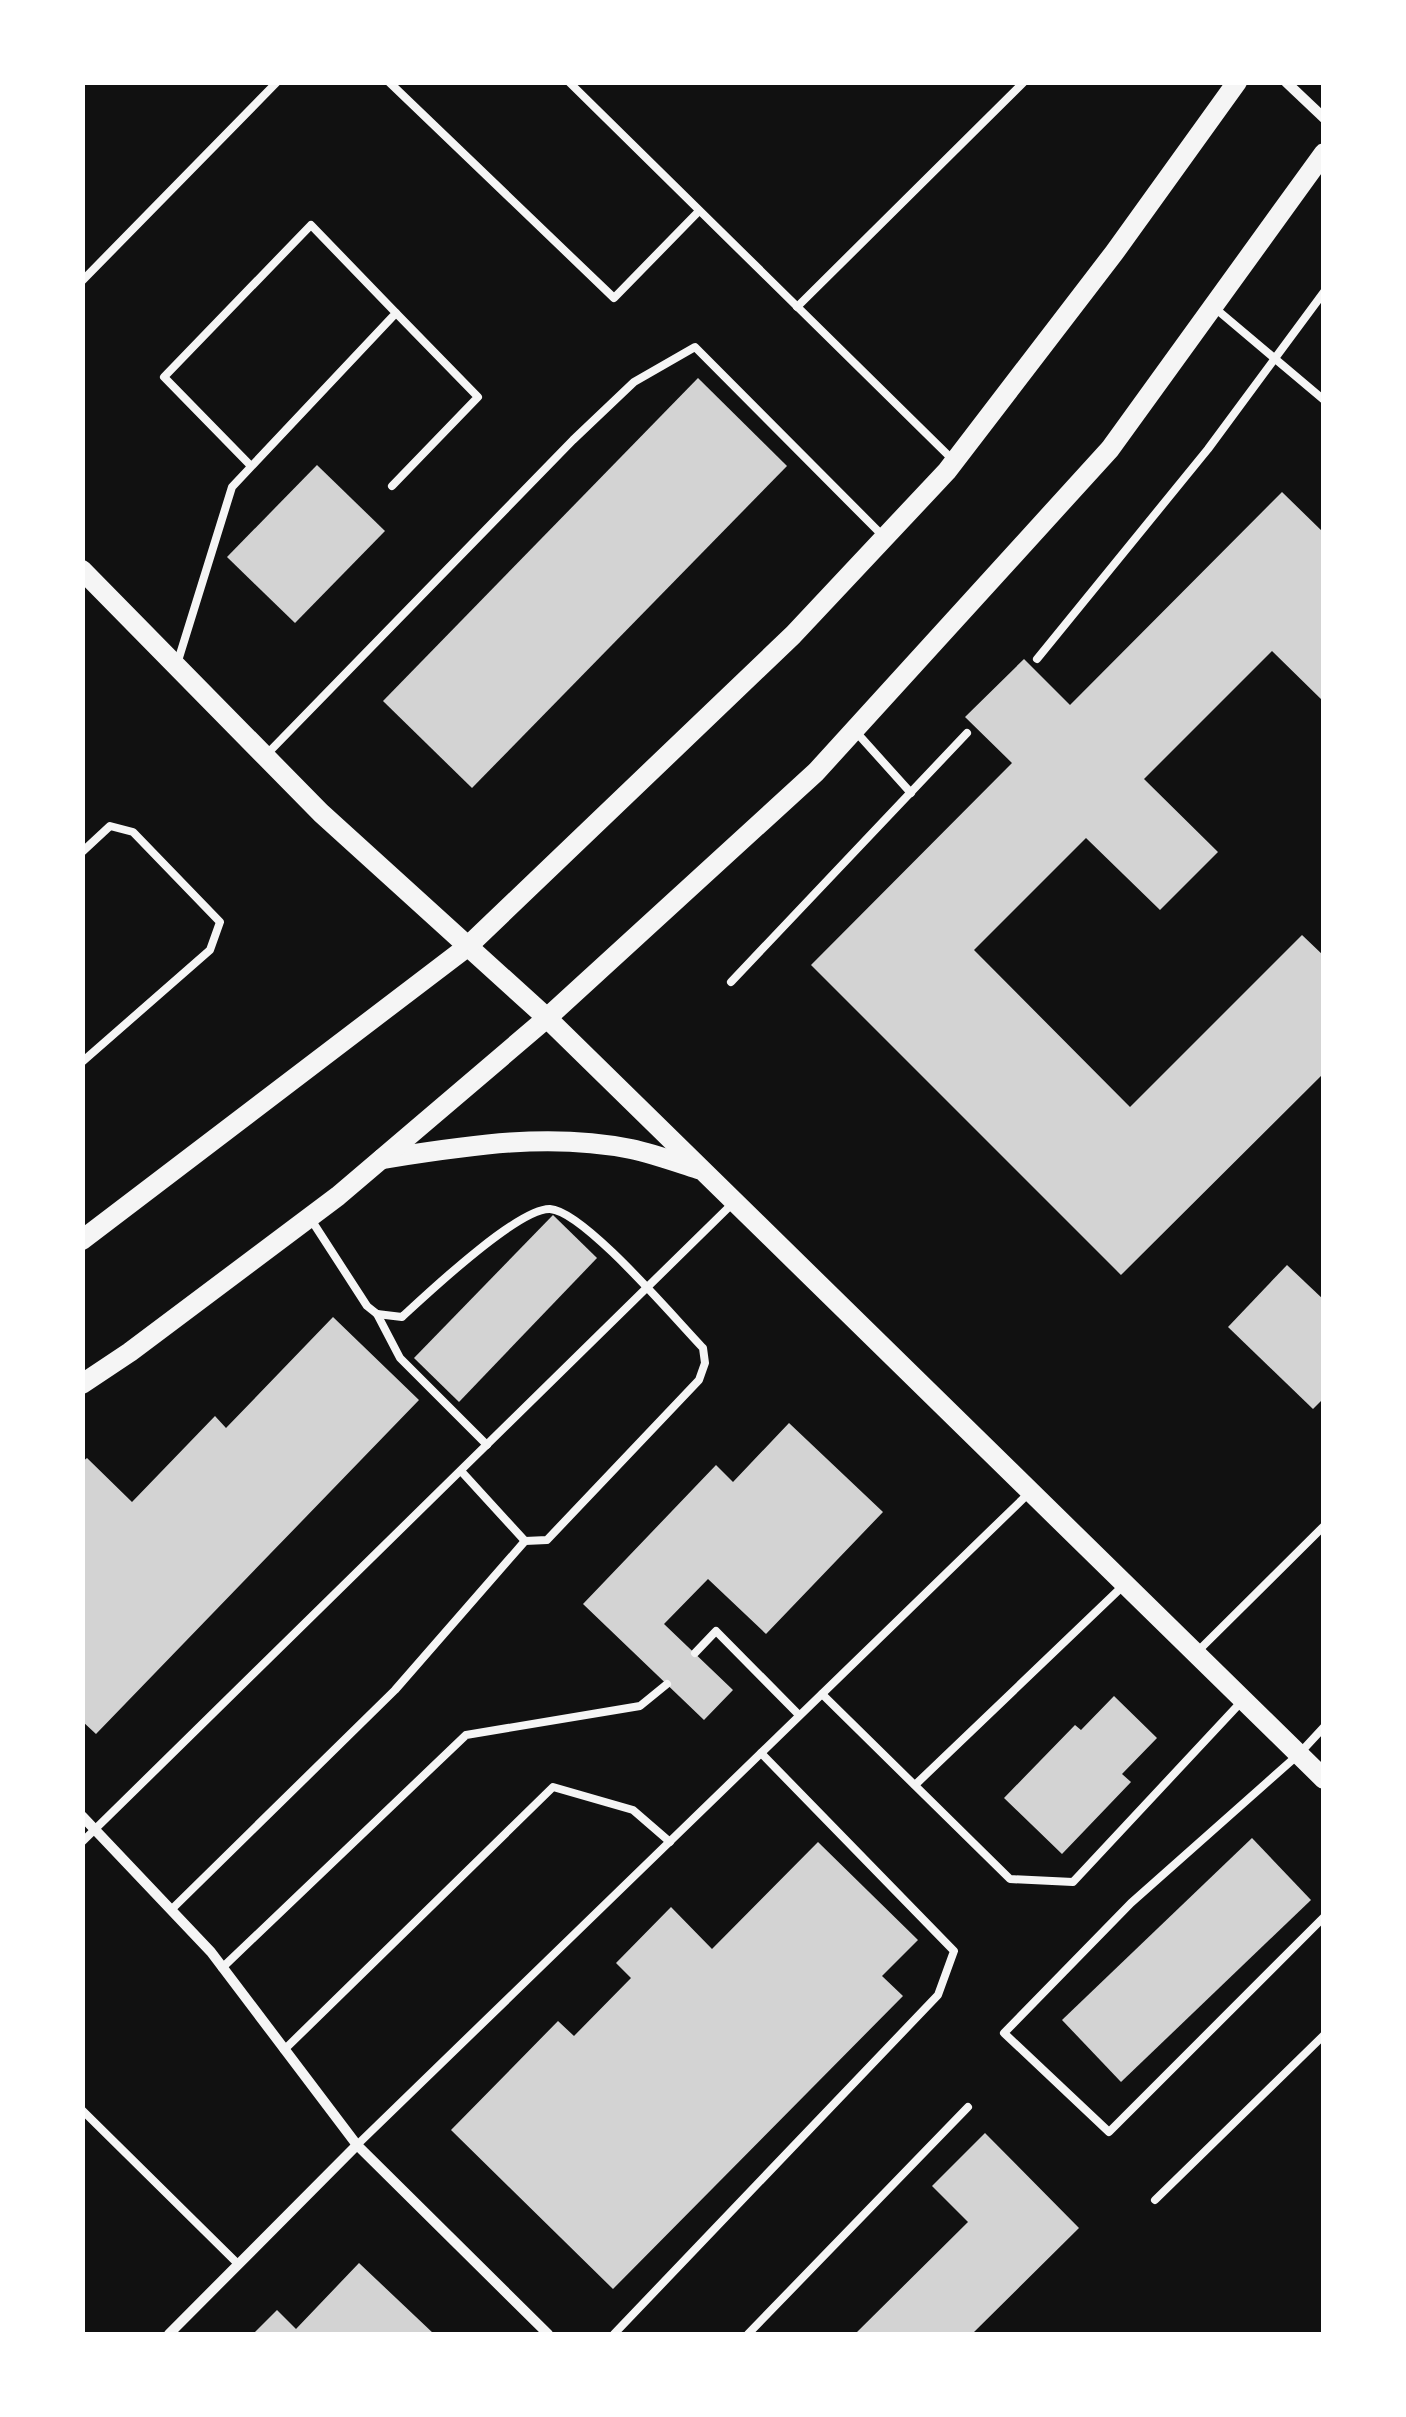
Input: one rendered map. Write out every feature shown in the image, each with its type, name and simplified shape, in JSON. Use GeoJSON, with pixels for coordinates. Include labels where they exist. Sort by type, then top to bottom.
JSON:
{"type":"FeatureCollection","features":[{"type":"Feature","properties":{"kind":"main road"},"geometry":{"type":"LineString","coordinates":[[82,1240],[466,947],[793,635],[886,539],[954,461],[1114,253],[1237,82]]}},
{"type":"Feature","properties":{"kind":"main road"},"geometry":{"type":"LineString","coordinates":[[82,1384],[380,1160],[546,1018],[816,772],[1110,449],[1324,153]]}},
{"type":"Feature","properties":{"kind":"main road"},"geometry":{"type":"LineString","coordinates":[[82,570],[334,826],[546,1018],[1324,1779]]}},
{"type":"Feature","properties":{"kind":"main road"},"geometry":{"type":"LineString","coordinates":[[380,1160],[480,1144],[562,1140],[632,1149],[703,1170]]}},
{"type":"Feature","properties":{"kind":"street"},"geometry":{"type":"LineString","coordinates":[[1286,82],[1324,118]]}},
{"type":"Feature","properties":{"kind":"street"},"geometry":{"type":"LineString","coordinates":[[82,1816],[172,1909],[222,1968],[357,2145],[548,2334]]}},
{"type":"Feature","properties":{"kind":"street"},"geometry":{"type":"LineString","coordinates":[[168,2334],[357,2145]]}},
{"type":"Feature","properties":{"kind":"lane"},"geometry":{"type":"LineString","coordinates":[[82,281],[278,82]]}},
{"type":"Feature","properties":{"kind":"lane"},"geometry":{"type":"LineString","coordinates":[[389,82],[614,298],[700,211]]}},
{"type":"Feature","properties":{"kind":"lane"},"geometry":{"type":"LineString","coordinates":[[568,82],[954,461]]}},
{"type":"Feature","properties":{"kind":"lane"},"geometry":{"type":"LineString","coordinates":[[797,307],[1024,82]]}},
{"type":"Feature","properties":{"kind":"lane"},"geometry":{"type":"LineString","coordinates":[[251,466],[164,377],[311,225],[478,397],[392,486]]}},
{"type":"Feature","properties":{"kind":"lane"},"geometry":{"type":"LineString","coordinates":[[82,259],[93,270]]}},
{"type":"Feature","properties":{"kind":"lane"},"geometry":{"type":"LineString","coordinates":[[1037,659],[1208,448],[1324,292]]}},
{"type":"Feature","properties":{"kind":"lane"},"geometry":{"type":"LineString","coordinates":[[1212,307],[1324,400]]}},
{"type":"Feature","properties":{"kind":"lane"},"geometry":{"type":"LineString","coordinates":[[177,664],[232,487],[396,314]]}},
{"type":"Feature","properties":{"kind":"lane"},"geometry":{"type":"LineString","coordinates":[[265,756],[634,382],[696,347],[886,539]]}},
{"type":"Feature","properties":{"kind":"lane"},"geometry":{"type":"LineString","coordinates":[[854,730],[911,793]]}},
{"type":"Feature","properties":{"kind":"lane"},"geometry":{"type":"LineString","coordinates":[[732,982],[968,733]]}},
{"type":"Feature","properties":{"kind":"lane"},"geometry":{"type":"LineString","coordinates":[[82,852],[110,826],[133,832],[220,922],[210,950],[82,1062]]}},
{"type":"Feature","properties":{"kind":"lane"},"geometry":{"type":"LineString","coordinates":[[82,1842],[735,1202]]}},
{"type":"Feature","properties":{"kind":"lane"},"geometry":{"type":"LineString","coordinates":[[172,1909],[395,1690],[525,1541],[547,1540],[699,1380],[705,1364],[703,1348],[590,1232],[568,1214],[548,1208],[519,1219],[402,1317],[377,1314]]}},
{"type":"Feature","properties":{"kind":"lane"},"geometry":{"type":"LineString","coordinates":[[309,1217],[367,1306],[377,1314],[400,1358],[488,1445]]}},
{"type":"Feature","properties":{"kind":"lane"},"geometry":{"type":"LineString","coordinates":[[461,1471],[525,1541]]}},
{"type":"Feature","properties":{"kind":"lane"},"geometry":{"type":"LineString","coordinates":[[357,2145],[1031,1491]]}},
{"type":"Feature","properties":{"kind":"lane"},"geometry":{"type":"LineString","coordinates":[[1196,1653],[1324,1526]]}},
{"type":"Feature","properties":{"kind":"lane"},"geometry":{"type":"LineString","coordinates":[[915,1785],[1125,1584]]}},
{"type":"Feature","properties":{"kind":"lane"},"geometry":{"type":"LineString","coordinates":[[695,1653],[716,1632],[799,1714]]}},
{"type":"Feature","properties":{"kind":"lane"},"geometry":{"type":"LineString","coordinates":[[222,1968],[466,1735],[640,1706],[667,1684]]}},
{"type":"Feature","properties":{"kind":"lane"},"geometry":{"type":"LineString","coordinates":[[822,1694],[1010,1879],[1073,1882],[1243,1700]]}},
{"type":"Feature","properties":{"kind":"lane"},"geometry":{"type":"LineString","coordinates":[[1324,1727],[1299,1754],[1132,1903],[1004,2033],[1109,2132],[1324,1917]]}},
{"type":"Feature","properties":{"kind":"lane"},"geometry":{"type":"LineString","coordinates":[[614,2334],[938,1995],[954,1951],[761,1752]]}},
{"type":"Feature","properties":{"kind":"lane"},"geometry":{"type":"LineString","coordinates":[[284,2050],[553,1787],[633,1810],[670,1842]]}},
{"type":"Feature","properties":{"kind":"lane"},"geometry":{"type":"LineString","coordinates":[[1154,2200],[1324,2035]]}},
{"type":"Feature","properties":{"kind":"lane"},"geometry":{"type":"LineString","coordinates":[[748,2334],[968,2107]]}},
{"type":"Feature","properties":{"kind":"lane"},"geometry":{"type":"LineString","coordinates":[[82,2110],[238,2264]]}},
{"type":"Feature","properties":{"kind":"building"},"geometry":{"type":"Polygon","coordinates":[[[698,378],[787,466],[472,788],[383,701],[698,378]]]}},
{"type":"Feature","properties":{"kind":"building"},"geometry":{"type":"Polygon","coordinates":[[[317,465],[385,531],[295,623],[227,557],[317,465]]]}},
{"type":"Feature","properties":{"kind":"building"},"geometry":{"type":"Polygon","coordinates":[[[1282,492],[1324,533],[1324,702],[1272,651],[1144,779],[1218,852],[1160,910],[1086,838],[974,950],[1130,1107],[1302,935],[1324,956],[1324,1073],[1121,1275],[811,965],[1012,763],[965,717],[1024,659],[1070,705],[1282,492]]]}},
{"type":"Feature","properties":{"kind":"building"},"geometry":{"type":"Polygon","coordinates":[[[553,1215],[597,1258],[459,1402],[414,1358],[553,1215]]]}},
{"type":"Feature","properties":{"kind":"building"},"geometry":{"type":"Polygon","coordinates":[[[1287,1265],[1324,1300],[1324,1398],[1313,1409],[1228,1327],[1287,1265]]]}},
{"type":"Feature","properties":{"kind":"building"},"geometry":{"type":"Polygon","coordinates":[[[333,1317],[419,1400],[96,1734],[82,1721],[82,1462],[87,1458],[132,1502],[215,1416],[226,1428],[333,1317]]]}},
{"type":"Feature","properties":{"kind":"building"},"geometry":{"type":"Polygon","coordinates":[[[789,1423],[883,1512],[766,1634],[708,1579],[664,1624],[733,1690],[704,1720],[583,1604],[716,1465],[733,1482],[789,1423]]]}},
{"type":"Feature","properties":{"kind":"building"},"geometry":{"type":"Polygon","coordinates":[[[1114,1696],[1157,1738],[1122,1774],[1131,1782],[1062,1854],[1004,1798],[1075,1725],[1081,1730],[1114,1696]]]}},
{"type":"Feature","properties":{"kind":"building"},"geometry":{"type":"Polygon","coordinates":[[[1252,1838],[1311,1900],[1121,2082],[1062,2020],[1252,1838]]]}},
{"type":"Feature","properties":{"kind":"building"},"geometry":{"type":"Polygon","coordinates":[[[818,1842],[918,1940],[882,1976],[903,1996],[613,2289],[451,2130],[558,2021],[574,2036],[631,1978],[616,1963],[671,1907],[712,1949],[818,1842]]]}},
{"type":"Feature","properties":{"kind":"building"},"geometry":{"type":"Polygon","coordinates":[[[985,2133],[1079,2228],[972,2334],[855,2334],[968,2222],[932,2186],[985,2133]]]}},
{"type":"Feature","properties":{"kind":"building"},"geometry":{"type":"Polygon","coordinates":[[[359,2263],[434,2334],[253,2334],[277,2310],[296,2329],[359,2263]]]}}]}
